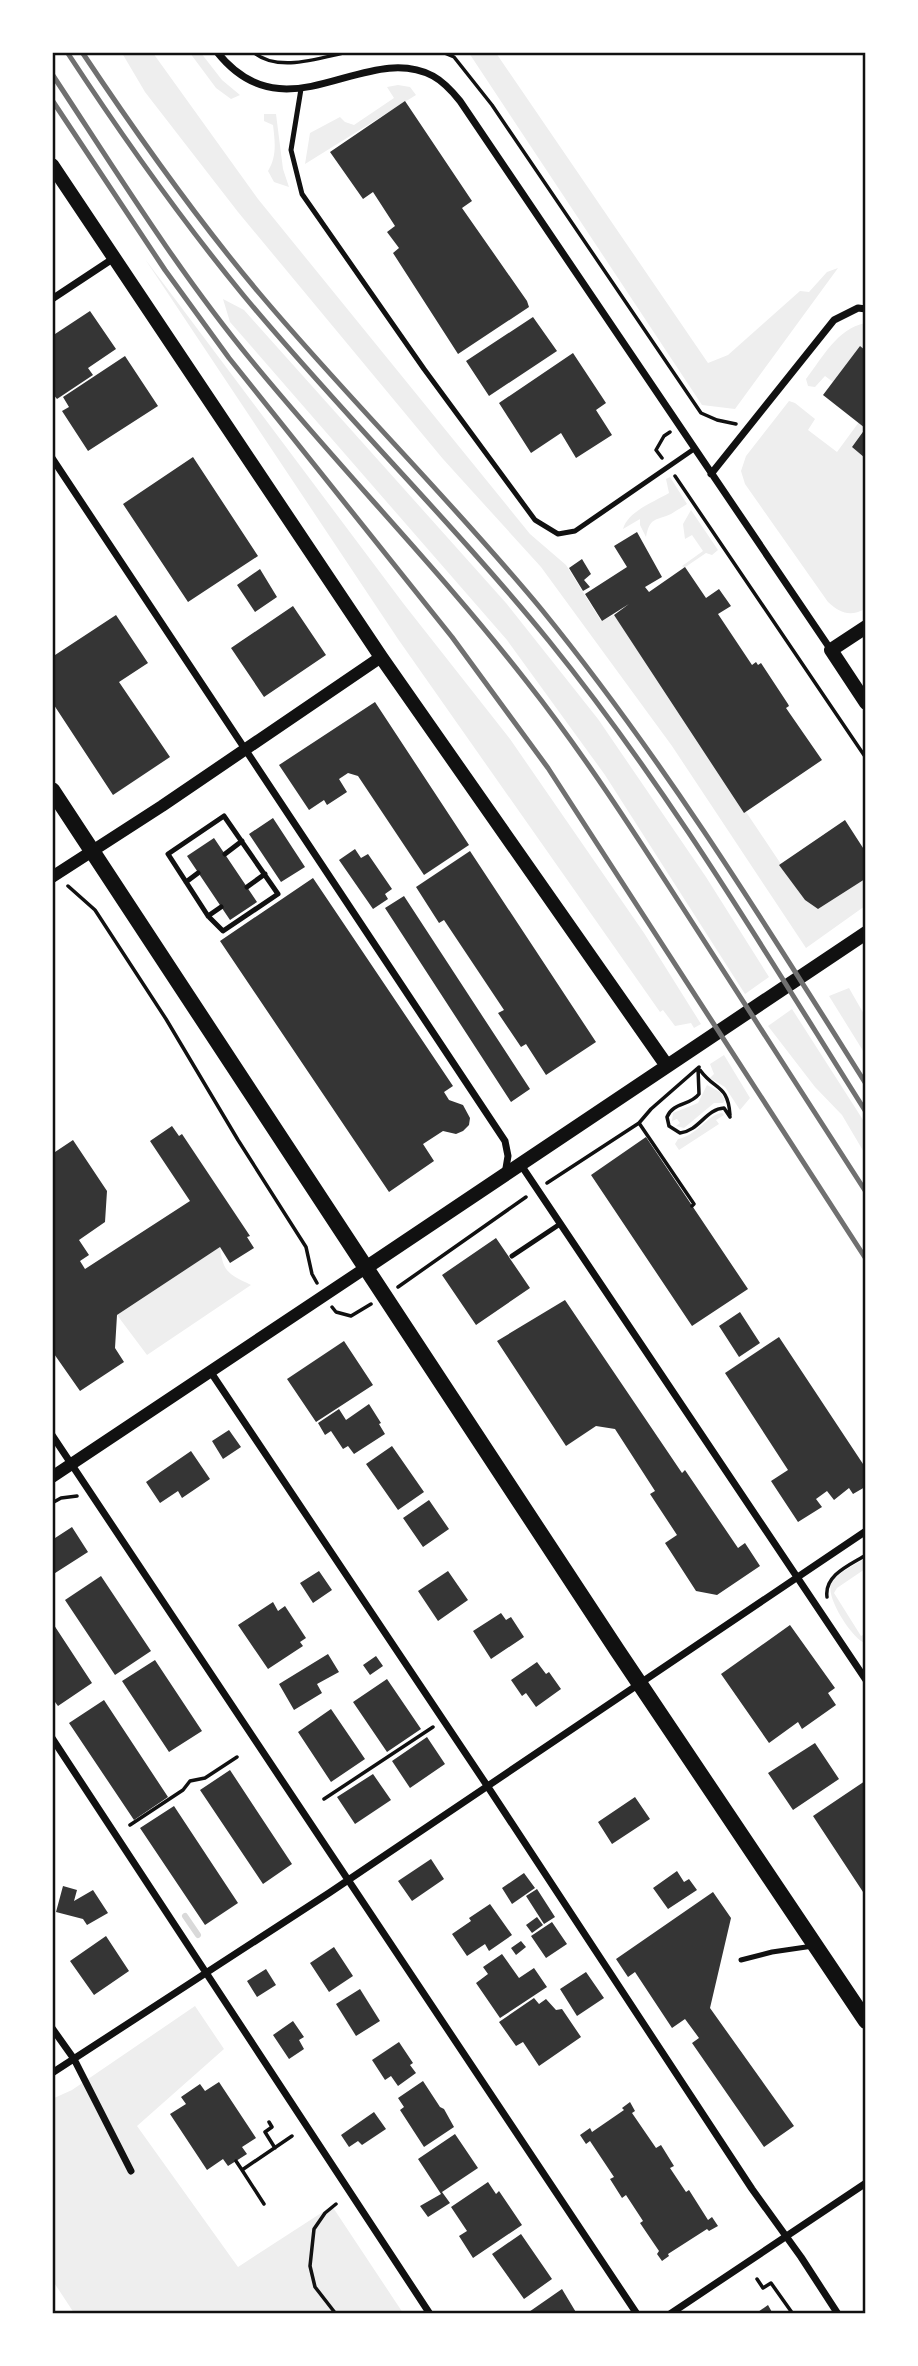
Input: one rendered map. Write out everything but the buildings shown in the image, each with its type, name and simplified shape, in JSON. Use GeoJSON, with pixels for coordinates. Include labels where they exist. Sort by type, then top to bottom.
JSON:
{"type":"FeatureCollection","features":[{"type":"Feature","properties":{"kind":"main road"},"geometry":{"type":"LineString","coordinates":[[52,165],[381,657],[667,1066]]}},
{"type":"Feature","properties":{"kind":"main road"},"geometry":{"type":"LineString","coordinates":[[866,627],[831,650],[866,704]]}},
{"type":"Feature","properties":{"kind":"main road"},"geometry":{"type":"LineString","coordinates":[[52,790],[639,1683],[866,2021]]}},
{"type":"Feature","properties":{"kind":"main road"},"geometry":{"type":"LineString","coordinates":[[367,1268],[866,933]]}},
{"type":"Feature","properties":{"kind":"street"},"geometry":{"type":"LineString","coordinates":[[217,52],[226,63],[264,86],[301,89],[376,71],[406,68],[421,71],[444,83],[466,109],[831,650]]}},
{"type":"Feature","properties":{"kind":"street"},"geometry":{"type":"LineString","coordinates":[[52,299],[114,258]]}},
{"type":"Feature","properties":{"kind":"street"},"geometry":{"type":"LineString","coordinates":[[711,474],[834,320],[858,308],[866,309]]}},
{"type":"Feature","properties":{"kind":"street"},"geometry":{"type":"LineString","coordinates":[[52,458],[505,1141],[508,1156],[505,1175]]}},
{"type":"Feature","properties":{"kind":"street"},"geometry":{"type":"LineString","coordinates":[[52,877],[381,657]]}},
{"type":"Feature","properties":{"kind":"street"},"geometry":{"type":"LineString","coordinates":[[521,1165],[796,1577],[862,1669],[866,1681]]}},
{"type":"Feature","properties":{"kind":"street"},"geometry":{"type":"LineString","coordinates":[[52,1477],[367,1268]]}},
{"type":"Feature","properties":{"kind":"street"},"geometry":{"type":"LineString","coordinates":[[210,1370],[752,2189],[838,2314]]}},
{"type":"Feature","properties":{"kind":"street"},"geometry":{"type":"LineString","coordinates":[[52,1435],[637,2314]]}},
{"type":"Feature","properties":{"kind":"street"},"geometry":{"type":"LineString","coordinates":[[52,2073],[488,1787],[866,1531]]}},
{"type":"Feature","properties":{"kind":"street"},"geometry":{"type":"LineString","coordinates":[[52,1738],[430,2314]]}},
{"type":"Feature","properties":{"kind":"street"},"geometry":{"type":"LineString","coordinates":[[52,2028],[74,2059],[131,2171]]}},
{"type":"Feature","properties":{"kind":"street"},"geometry":{"type":"LineString","coordinates":[[670,2314],[866,2183]]}},
{"type":"Feature","properties":{"kind":"lane"},"geometry":{"type":"LineString","coordinates":[[301,89],[291,150],[302,194],[424,369],[535,520],[558,534],[575,531],[694,449]]}},
{"type":"Feature","properties":{"kind":"lane"},"geometry":{"type":"LineString","coordinates":[[224,816],[242,841],[278,894],[223,931],[208,916],[168,855],[224,816]]}},
{"type":"Feature","properties":{"kind":"lane"},"geometry":{"type":"LineString","coordinates":[[225,854],[242,841]]}},
{"type":"Feature","properties":{"kind":"lane"},"geometry":{"type":"LineString","coordinates":[[186,882],[198,873]]}},
{"type":"Feature","properties":{"kind":"lane"},"geometry":{"type":"LineString","coordinates":[[247,887],[265,874]]}},
{"type":"Feature","properties":{"kind":"lane"},"geometry":{"type":"LineString","coordinates":[[208,916],[221,907]]}},
{"type":"Feature","properties":{"kind":"lane"},"geometry":{"type":"LineString","coordinates":[[512,1256],[560,1224]]}},
{"type":"Feature","properties":{"kind":"lane"},"geometry":{"type":"LineString","coordinates":[[741,1960],[815,1946]]}},
{"type":"Feature","properties":{"kind":"path"},"geometry":{"type":"LineString","coordinates":[[253,52],[260,58],[281,63],[348,52]]}},
{"type":"Feature","properties":{"kind":"path"},"geometry":{"type":"LineString","coordinates":[[442,52],[454,57],[492,105],[701,413],[717,420],[748,426]]}},
{"type":"Feature","properties":{"kind":"path"},"geometry":{"type":"LineString","coordinates":[[692,418],[701,413]]}},
{"type":"Feature","properties":{"kind":"path"},"geometry":{"type":"LineString","coordinates":[[661,456],[656,450],[664,436],[673,430]]}},
{"type":"Feature","properties":{"kind":"path"},"geometry":{"type":"LineString","coordinates":[[673,473],[866,758]]}},
{"type":"Feature","properties":{"kind":"path"},"geometry":{"type":"LineString","coordinates":[[72,892],[95,909],[166,1019],[306,1248],[313,1276]]}},
{"type":"Feature","properties":{"kind":"path"},"geometry":{"type":"LineString","coordinates":[[698,1068],[709,1082],[723,1090],[729,1099],[730,1117],[723,1108],[716,1109],[693,1129],[680,1133],[672,1129],[667,1117],[676,1106],[697,1097],[698,1068]]}},
{"type":"Feature","properties":{"kind":"path"},"geometry":{"type":"LineString","coordinates":[[548,1182],[639,1123],[698,1068]]}},
{"type":"Feature","properties":{"kind":"path"},"geometry":{"type":"LineString","coordinates":[[639,1123],[694,1204],[692,1206]]}},
{"type":"Feature","properties":{"kind":"path"},"geometry":{"type":"LineString","coordinates":[[421,1273],[433,1261],[529,1195]]}},
{"type":"Feature","properties":{"kind":"path"},"geometry":{"type":"LineString","coordinates":[[336,1312],[351,1316],[359,1311]]}},
{"type":"Feature","properties":{"kind":"path"},"geometry":{"type":"LineString","coordinates":[[52,1503],[61,1498],[78,1496]]}},
{"type":"Feature","properties":{"kind":"path"},"geometry":{"type":"LineString","coordinates":[[827,1587],[832,1578],[866,1555]]}},
{"type":"Feature","properties":{"kind":"path"},"geometry":{"type":"LineString","coordinates":[[324,1799],[433,1727]]}},
{"type":"Feature","properties":{"kind":"path"},"geometry":{"type":"LineString","coordinates":[[130,1825],[183,1790],[190,1781],[212,1775],[237,1757]]}},
{"type":"Feature","properties":{"kind":"path"},"geometry":{"type":"LineString","coordinates":[[269,2122],[272,2127],[265,2132],[275,2148]]}},
{"type":"Feature","properties":{"kind":"path"},"geometry":{"type":"LineString","coordinates":[[242,2170],[292,2136]]}},
{"type":"Feature","properties":{"kind":"path"},"geometry":{"type":"LineString","coordinates":[[236,2161],[264,2204]]}},
{"type":"Feature","properties":{"kind":"path"},"geometry":{"type":"LineString","coordinates":[[336,2204],[325,2213],[314,2229],[310,2266],[315,2287],[336,2314]]}},
{"type":"Feature","properties":{"kind":"path"},"geometry":{"type":"LineString","coordinates":[[757,2279],[763,2288],[771,2283],[793,2314]]}},
{"type":"Feature","properties":{"kind":"shaded area"},"geometry":{"type":"Polygon","coordinates":[[[122,53],[153,53],[258,199],[530,534],[566,565],[601,621],[614,615],[805,900],[818,909],[865,879],[865,906],[806,948],[672,746],[541,567],[443,459],[238,212],[145,92],[122,53]]]}},
{"type":"Feature","properties":{"kind":"shaded area"},"geometry":{"type":"Polygon","coordinates":[[[190,53],[201,53],[222,80],[240,95],[231,99],[216,88],[190,53]]]}},
{"type":"Feature","properties":{"kind":"shaded area"},"geometry":{"type":"Polygon","coordinates":[[[469,53],[496,53],[708,363],[728,355],[800,291],[809,292],[827,272],[838,268],[735,409],[702,405],[469,53]]]}},
{"type":"Feature","properties":{"kind":"shaded area"},"geometry":{"type":"Polygon","coordinates":[[[387,87],[410,87],[416,95],[305,164],[310,133],[340,117],[354,125],[394,98],[387,87]]]}},
{"type":"Feature","properties":{"kind":"shaded area"},"geometry":{"type":"Polygon","coordinates":[[[264,114],[276,114],[283,169],[289,187],[274,182],[268,171],[274,154],[274,137],[273,125],[264,121],[264,114]]]}},
{"type":"Feature","properties":{"kind":"shaded area"},"geometry":{"type":"Polygon","coordinates":[[[145,259],[403,603],[510,739],[644,933],[701,1024],[694,1028],[691,1023],[675,1026],[663,1010],[660,1012],[398,639],[145,259]]]}},
{"type":"Feature","properties":{"kind":"shaded area"},"geometry":{"type":"Polygon","coordinates":[[[223,299],[244,310],[506,603],[598,719],[706,877],[769,977],[745,994],[605,775],[507,640],[230,322],[223,299]]]}},
{"type":"Feature","properties":{"kind":"shaded area"},"geometry":{"type":"Polygon","coordinates":[[[865,323],[865,350],[860,346],[833,382],[825,376],[815,387],[808,386],[806,379],[831,345],[846,331],[865,323]]]}},
{"type":"Feature","properties":{"kind":"shaded area"},"geometry":{"type":"Polygon","coordinates":[[[789,401],[815,419],[808,430],[837,452],[859,422],[865,428],[852,447],[865,458],[865,609],[855,613],[845,613],[828,602],[745,484],[741,471],[746,456],[789,401]]]}},
{"type":"Feature","properties":{"kind":"shaded area"},"geometry":{"type":"Polygon","coordinates":[[[670,477],[687,504],[654,521],[649,526],[646,537],[640,519],[623,529],[636,512],[669,493],[666,479],[670,477]]]}},
{"type":"Feature","properties":{"kind":"shaded area"},"geometry":{"type":"Polygon","coordinates":[[[691,510],[718,550],[712,555],[706,553],[684,568],[682,566],[703,551],[692,535],[685,539],[683,524],[691,510]]]}},
{"type":"Feature","properties":{"kind":"shaded area"},"geometry":{"type":"Polygon","coordinates":[[[849,988],[865,1016],[865,1054],[829,996],[849,988]]]}},
{"type":"Feature","properties":{"kind":"shaded area"},"geometry":{"type":"Polygon","coordinates":[[[792,1009],[865,1123],[865,1154],[842,1115],[815,1087],[768,1026],[792,1009]]]}},
{"type":"Feature","properties":{"kind":"shaded area"},"geometry":{"type":"Polygon","coordinates":[[[724,1055],[750,1098],[740,1110],[725,1087],[710,1078],[714,1074],[710,1064],[724,1055]]]}},
{"type":"Feature","properties":{"kind":"shaded area"},"geometry":{"type":"Polygon","coordinates":[[[707,1085],[720,1092],[725,1100],[723,1103],[714,1103],[684,1128],[676,1126],[680,1123],[677,1119],[672,1121],[673,1113],[698,1103],[707,1085]]]}},
{"type":"Feature","properties":{"kind":"shaded area"},"geometry":{"type":"Polygon","coordinates":[[[722,1113],[724,1115],[716,1120],[719,1124],[679,1150],[675,1144],[678,1139],[691,1134],[712,1117],[722,1113]]]}},
{"type":"Feature","properties":{"kind":"shaded area"},"geometry":{"type":"Polygon","coordinates":[[[220,1247],[228,1272],[251,1285],[147,1355],[117,1315],[220,1247]]]}},
{"type":"Feature","properties":{"kind":"shaded area"},"geometry":{"type":"Polygon","coordinates":[[[865,1558],[865,1569],[837,1588],[834,1593],[861,1636],[865,1634],[865,1643],[854,1634],[836,1608],[831,1585],[837,1577],[865,1558]]]}},
{"type":"Feature","properties":{"kind":"shaded area"},"geometry":{"type":"Polygon","coordinates":[[[195,2006],[224,2049],[137,2126],[238,2267],[332,2206],[403,2313],[74,2313],[53,2281],[52,2099],[72,2090],[195,2006]]]}},
{"type":"Feature","properties":{"kind":"waterway"},"geometry":{"type":"LineString","coordinates":[[185,1916],[198,1935]]}},
{"type":"Feature","properties":{"kind":"railway"},"geometry":{"type":"LineString","coordinates":[[67,52],[152,176],[244,296],[512,597],[593,697],[675,812],[866,1112]]}},
{"type":"Feature","properties":{"kind":"railway"},"geometry":{"type":"LineString","coordinates":[[82,52],[168,176],[236,265],[330,374],[508,570],[586,667],[711,842],[866,1084]]}},
{"type":"Feature","properties":{"kind":"railway"},"geometry":{"type":"LineString","coordinates":[[52,74],[148,220],[224,326],[285,401],[494,640],[568,736],[644,848],[866,1192]]}},
{"type":"Feature","properties":{"kind":"railway"},"geometry":{"type":"LineString","coordinates":[[52,100],[165,270],[229,358],[452,637],[548,768],[866,1259]]}}]}
